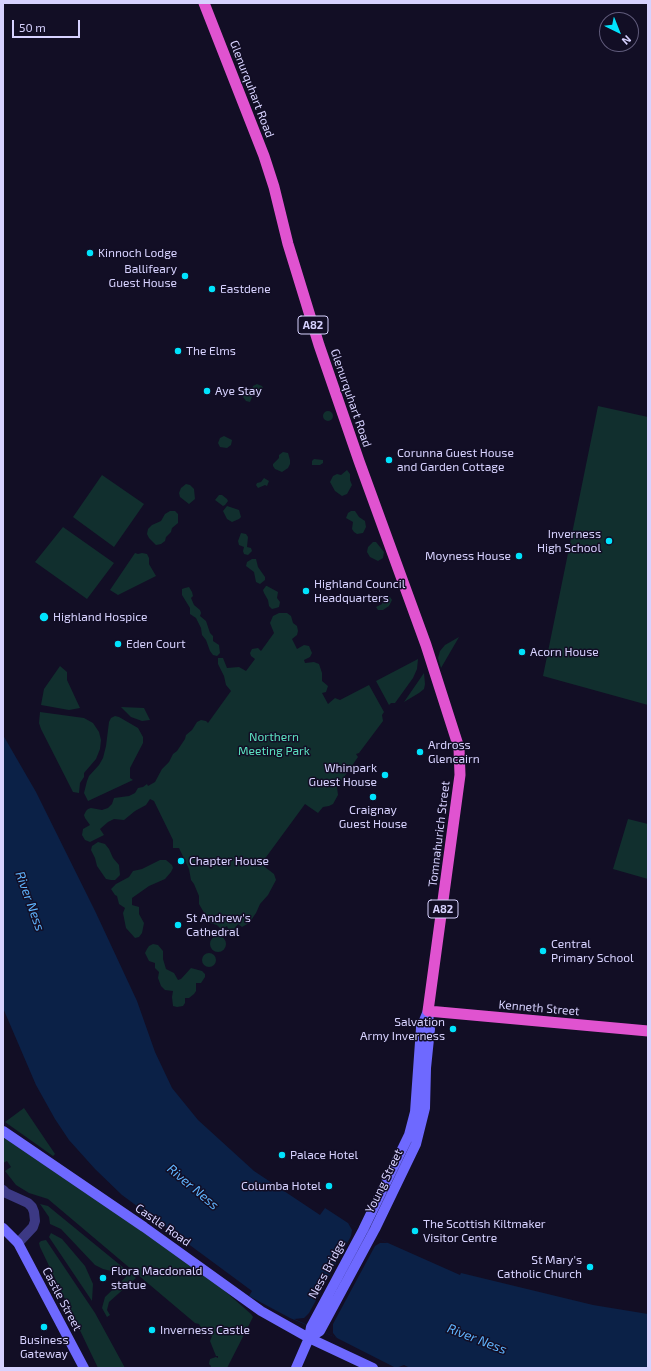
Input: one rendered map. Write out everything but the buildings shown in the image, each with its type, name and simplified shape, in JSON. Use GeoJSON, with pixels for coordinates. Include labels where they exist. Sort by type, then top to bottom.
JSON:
{"type":"FeatureCollection","features":[{"type":"Feature","properties":{"kind":"highway","name":"Glenurquhart Road"},"geometry":{"type":"LineString","coordinates":[[204,3],[264,156],[274,187],[288,244],[319,345],[359,461],[426,645],[455,732]]}},
{"type":"Feature","properties":{"kind":"highway","name":"Tomnahurich Street"},"geometry":{"type":"LineString","coordinates":[[428,1011],[460,775],[459,748],[455,732]]}},
{"type":"Feature","properties":{"kind":"highway","name":"Kenneth Street"},"geometry":{"type":"LineString","coordinates":[[428,1011],[648,1030]]}},
{"type":"Feature","properties":{"kind":"main road","name":"Tomnahurich Street"},"geometry":{"type":"LineString","coordinates":[[412,1142],[425,1108],[426,1068],[430,1029],[428,1011]]}},
{"type":"Feature","properties":{"kind":"main road","name":"Castle Road"},"geometry":{"type":"LineString","coordinates":[[3,1131],[144,1227],[261,1311],[309,1338],[373,1368]]}},
{"type":"Feature","properties":{"kind":"main road","name":"Young Street"},"geometry":{"type":"LineString","coordinates":[[369,1230],[412,1142]]}},
{"type":"Feature","properties":{"kind":"main road","name":"Castle Street"},"geometry":{"type":"LineString","coordinates":[[3,1228],[18,1243],[84,1368]]}},
{"type":"Feature","properties":{"kind":"main road","name":"Ness Bridge"},"geometry":{"type":"LineString","coordinates":[[309,1338],[316,1329],[369,1230]]}},
{"type":"Feature","properties":{"kind":"main road"},"geometry":{"type":"LineString","coordinates":[[296,1368],[309,1338]]}},
{"type":"Feature","properties":{"kind":"street"},"geometry":{"type":"LineString","coordinates":[[3,1190],[6,1193],[28,1203],[34,1212],[35,1221],[33,1227],[18,1243]]}},
{"type":"Feature","properties":{"kind":"green space"},"geometry":{"type":"Polygon","coordinates":[[[257,384],[263,388],[261,394],[252,394],[250,402],[246,401],[243,397],[244,394],[251,392],[253,386],[257,384]]]}},
{"type":"Feature","properties":{"kind":"green space","name":"Inverness High School"},"geometry":{"type":"Polygon","coordinates":[[[598,406],[648,417],[648,705],[543,676],[598,406]]]}},
{"type":"Feature","properties":{"kind":"green space"},"geometry":{"type":"Polygon","coordinates":[[[326,411],[330,411],[332,412],[332,420],[326,421],[323,418],[323,414],[326,411]]]}},
{"type":"Feature","properties":{"kind":"green space"},"geometry":{"type":"Polygon","coordinates":[[[224,436],[232,440],[231,445],[227,448],[220,447],[218,443],[220,438],[224,436]]]}},
{"type":"Feature","properties":{"kind":"green space"},"geometry":{"type":"Polygon","coordinates":[[[283,452],[288,453],[290,464],[288,468],[282,472],[275,469],[273,464],[283,452]]]}},
{"type":"Feature","properties":{"kind":"green space"},"geometry":{"type":"Polygon","coordinates":[[[314,459],[323,460],[323,463],[320,465],[312,465],[312,461],[314,459]]]}},
{"type":"Feature","properties":{"kind":"green space"},"geometry":{"type":"Polygon","coordinates":[[[347,470],[350,474],[352,485],[347,494],[342,496],[335,491],[330,482],[333,476],[337,474],[341,475],[347,470]]]}},
{"type":"Feature","properties":{"kind":"green space"},"geometry":{"type":"Polygon","coordinates":[[[102,475],[144,504],[114,547],[73,517],[102,475]]]}},
{"type":"Feature","properties":{"kind":"green space"},"geometry":{"type":"Polygon","coordinates":[[[264,478],[269,481],[267,486],[265,485],[258,488],[256,485],[257,483],[261,482],[264,478]]]}},
{"type":"Feature","properties":{"kind":"green space"},"geometry":{"type":"Polygon","coordinates":[[[186,484],[190,485],[194,489],[195,499],[189,504],[180,497],[179,493],[181,488],[186,484]]]}},
{"type":"Feature","properties":{"kind":"green space"},"geometry":{"type":"Polygon","coordinates":[[[219,495],[222,495],[228,501],[223,506],[215,500],[219,495]]]}},
{"type":"Feature","properties":{"kind":"green space"},"geometry":{"type":"Polygon","coordinates":[[[227,506],[239,510],[241,517],[232,522],[227,519],[223,511],[227,506]]]}},
{"type":"Feature","properties":{"kind":"green space"},"geometry":{"type":"Polygon","coordinates":[[[170,511],[175,511],[178,514],[178,523],[172,528],[165,541],[156,545],[147,534],[148,529],[152,525],[161,521],[165,514],[170,511]]]}},
{"type":"Feature","properties":{"kind":"green space"},"geometry":{"type":"Polygon","coordinates":[[[355,511],[359,517],[365,521],[366,527],[363,533],[357,534],[354,532],[352,529],[353,522],[346,518],[348,513],[355,511]]]}},
{"type":"Feature","properties":{"kind":"green space"},"geometry":{"type":"Polygon","coordinates":[[[63,527],[114,563],[87,599],[35,562],[63,527]]]}},
{"type":"Feature","properties":{"kind":"green space"},"geometry":{"type":"Polygon","coordinates":[[[241,533],[246,534],[248,537],[247,547],[251,548],[252,551],[248,555],[244,554],[244,547],[239,545],[238,541],[241,533]]]}},
{"type":"Feature","properties":{"kind":"green space"},"geometry":{"type":"Polygon","coordinates":[[[373,542],[376,542],[384,552],[383,558],[378,561],[370,557],[367,552],[368,547],[373,542]]]}},
{"type":"Feature","properties":{"kind":"green space"},"geometry":{"type":"Polygon","coordinates":[[[135,553],[147,554],[149,564],[156,576],[118,595],[110,590],[135,553]]]}},
{"type":"Feature","properties":{"kind":"green space"},"geometry":{"type":"Polygon","coordinates":[[[252,559],[256,559],[258,567],[265,577],[265,580],[260,584],[256,582],[254,572],[246,566],[247,562],[252,559]]]}},
{"type":"Feature","properties":{"kind":"green space"},"geometry":{"type":"Polygon","coordinates":[[[266,586],[278,592],[277,598],[280,602],[279,607],[272,609],[269,606],[263,590],[266,586]]]}},
{"type":"Feature","properties":{"kind":"green space"},"geometry":{"type":"Polygon","coordinates":[[[189,587],[192,592],[193,596],[191,598],[194,605],[200,610],[200,616],[206,621],[210,633],[213,636],[213,641],[219,645],[220,653],[217,656],[213,655],[210,651],[196,618],[190,614],[190,608],[182,595],[182,589],[189,587]]]}},
{"type":"Feature","properties":{"kind":"green space"},"geometry":{"type":"Polygon","coordinates":[[[388,597],[392,600],[389,606],[383,610],[378,610],[376,607],[382,604],[382,600],[388,597]]]}},
{"type":"Feature","properties":{"kind":"green space","name":"Northern Meeting Park"},"geometry":{"type":"Polygon","coordinates":[[[279,613],[287,613],[291,616],[293,623],[297,626],[297,635],[292,639],[297,649],[304,645],[309,646],[312,653],[310,657],[304,660],[305,663],[314,662],[319,664],[322,673],[322,681],[328,686],[326,692],[322,693],[328,704],[335,698],[340,700],[369,685],[384,712],[382,715],[383,721],[359,753],[356,754],[358,757],[337,787],[338,795],[333,804],[323,807],[318,813],[305,804],[261,864],[274,874],[276,880],[268,895],[260,904],[249,923],[242,927],[238,924],[230,934],[227,926],[221,929],[217,925],[210,923],[199,904],[199,896],[191,880],[189,869],[179,848],[173,848],[173,840],[154,801],[150,799],[146,805],[135,811],[124,820],[114,819],[108,822],[100,829],[104,835],[90,842],[85,840],[82,835],[83,829],[90,825],[84,815],[88,809],[91,808],[102,810],[108,808],[112,804],[114,798],[129,796],[135,793],[138,788],[147,784],[148,786],[155,782],[162,769],[169,762],[173,754],[177,751],[185,739],[186,735],[192,730],[197,722],[201,720],[208,723],[231,691],[226,685],[224,676],[218,664],[218,658],[223,658],[227,668],[239,667],[246,671],[255,659],[250,653],[252,649],[258,648],[261,651],[274,633],[270,623],[273,616],[279,613]]]}},
{"type":"Feature","properties":{"kind":"green space"},"geometry":{"type":"Polygon","coordinates":[[[459,637],[441,668],[438,658],[440,651],[445,645],[459,637]]]}},
{"type":"Feature","properties":{"kind":"green space"},"geometry":{"type":"Polygon","coordinates":[[[418,659],[417,669],[413,678],[395,703],[391,703],[389,705],[376,681],[418,659]]]}},
{"type":"Feature","properties":{"kind":"green space"},"geometry":{"type":"Polygon","coordinates":[[[60,666],[67,672],[67,680],[80,708],[69,710],[41,705],[44,689],[60,666]]]}},
{"type":"Feature","properties":{"kind":"green space"},"geometry":{"type":"Polygon","coordinates":[[[424,673],[424,689],[404,702],[424,673]]]}},
{"type":"Feature","properties":{"kind":"green space"},"geometry":{"type":"Polygon","coordinates":[[[121,707],[144,708],[150,720],[142,721],[131,717],[121,707]]]}},
{"type":"Feature","properties":{"kind":"green space"},"geometry":{"type":"Polygon","coordinates":[[[40,712],[84,718],[93,723],[99,732],[101,740],[100,749],[96,759],[84,773],[84,777],[80,783],[79,793],[73,792],[41,729],[39,723],[40,712]]]}},
{"type":"Feature","properties":{"kind":"green space"},"geometry":{"type":"Polygon","coordinates":[[[115,716],[138,728],[143,737],[143,743],[130,768],[130,778],[133,780],[88,801],[84,793],[87,781],[89,776],[103,758],[109,722],[111,718],[115,716]]]}},
{"type":"Feature","properties":{"kind":"green space"},"geometry":{"type":"Polygon","coordinates":[[[628,819],[648,824],[648,879],[613,869],[628,819]]]}},
{"type":"Feature","properties":{"kind":"green space"},"geometry":{"type":"Polygon","coordinates":[[[98,842],[105,844],[119,865],[120,875],[115,880],[106,879],[97,866],[91,850],[92,846],[98,842]]]}},
{"type":"Feature","properties":{"kind":"green space"},"geometry":{"type":"Polygon","coordinates":[[[160,860],[166,860],[172,865],[173,868],[171,872],[165,879],[149,886],[132,898],[132,905],[139,907],[139,914],[144,923],[142,933],[139,937],[135,938],[126,928],[123,913],[125,908],[119,904],[117,896],[111,889],[116,884],[129,877],[133,871],[142,869],[160,860]]]}},
{"type":"Feature","properties":{"kind":"green space"},"geometry":{"type":"Polygon","coordinates":[[[218,936],[224,938],[226,944],[224,950],[218,952],[212,950],[210,944],[212,938],[218,936]]]}},
{"type":"Feature","properties":{"kind":"green space"},"geometry":{"type":"Polygon","coordinates":[[[153,944],[158,945],[163,951],[163,959],[166,969],[174,973],[178,980],[181,979],[191,968],[202,971],[205,974],[205,977],[201,983],[196,983],[196,991],[194,994],[189,998],[185,998],[185,1003],[183,1006],[173,1006],[173,991],[165,990],[161,986],[158,978],[159,972],[155,968],[155,963],[149,961],[145,953],[149,946],[153,944]]]}},
{"type":"Feature","properties":{"kind":"green space"},"geometry":{"type":"Polygon","coordinates":[[[209,953],[214,955],[216,960],[214,965],[209,967],[204,965],[202,960],[204,955],[209,953]]]}},
{"type":"Feature","properties":{"kind":"green space"},"geometry":{"type":"Polygon","coordinates":[[[24,1108],[55,1154],[53,1156],[5,1122],[24,1108]]]}},
{"type":"Feature","properties":{"kind":"green space"},"geometry":{"type":"Polygon","coordinates":[[[3,1137],[142,1231],[218,1285],[251,1314],[253,1317],[227,1368],[210,1368],[210,1359],[216,1357],[218,1358],[218,1356],[216,1356],[210,1341],[212,1336],[200,1333],[202,1329],[199,1324],[195,1323],[48,1199],[29,1193],[16,1185],[5,1171],[11,1167],[7,1161],[3,1163],[3,1137]]]}},
{"type":"Feature","properties":{"kind":"green space"},"geometry":{"type":"Polygon","coordinates":[[[40,1204],[48,1206],[125,1269],[111,1271],[95,1265],[61,1229],[50,1224],[49,1217],[40,1204]]]}},
{"type":"Feature","properties":{"kind":"green space"},"geometry":{"type":"Polygon","coordinates":[[[51,1233],[62,1239],[85,1266],[93,1284],[92,1301],[49,1237],[51,1233]]]}},
{"type":"Feature","properties":{"kind":"green space"},"geometry":{"type":"Polygon","coordinates":[[[46,1240],[95,1313],[125,1368],[98,1368],[40,1247],[39,1243],[46,1240]]]}},
{"type":"Feature","properties":{"kind":"green space"},"geometry":{"type":"Polygon","coordinates":[[[130,1273],[136,1278],[109,1302],[107,1310],[110,1315],[107,1317],[102,1308],[105,1297],[130,1273]]]}},
{"type":"Feature","properties":{"kind":"water","name":"River Ness"},"geometry":{"type":"Polygon","coordinates":[[[3,735],[36,792],[96,913],[137,1001],[155,1052],[172,1088],[198,1120],[254,1171],[320,1215],[325,1208],[348,1223],[388,1243],[460,1275],[461,1273],[593,1305],[648,1314],[648,1368],[410,1368],[404,1365],[396,1368],[337,1338],[290,1318],[249,1296],[252,1291],[122,1195],[95,1169],[69,1140],[55,1119],[36,1085],[3,1008],[3,735]]]}},
{"type":"Feature","properties":{"kind":"pier"},"geometry":{"type":"Polygon","coordinates":[[[348,1223],[388,1243],[380,1243],[375,1246],[333,1324],[333,1333],[337,1338],[294,1319],[304,1318],[309,1313],[351,1236],[352,1230],[348,1223]]]}},
{"type":"Feature","properties":{"kind":"place","name":"Kinnoch Lodge"},"geometry":{"type":"Point","coordinates":[90,253]}},
{"type":"Feature","properties":{"kind":"place","name":"Ballifeary Guest House"},"geometry":{"type":"Point","coordinates":[185,276]}},
{"type":"Feature","properties":{"kind":"place","name":"Eastdene"},"geometry":{"type":"Point","coordinates":[212,289]}},
{"type":"Feature","properties":{"kind":"place","name":"The Elms"},"geometry":{"type":"Point","coordinates":[178,351]}},
{"type":"Feature","properties":{"kind":"place","name":"Aye Stay"},"geometry":{"type":"Point","coordinates":[207,391]}},
{"type":"Feature","properties":{"kind":"place","name":"Corunna Guest House and Garden Cottage"},"geometry":{"type":"Point","coordinates":[389,460]}},
{"type":"Feature","properties":{"kind":"place","name":"Inverness High School"},"geometry":{"type":"Point","coordinates":[609,541]}},
{"type":"Feature","properties":{"kind":"place","name":"Moyness House"},"geometry":{"type":"Point","coordinates":[519,556]}},
{"type":"Feature","properties":{"kind":"place","name":"Highland Council Headquarters"},"geometry":{"type":"Point","coordinates":[306,591]}},
{"type":"Feature","properties":{"kind":"place","name":"Highland Hospice"},"geometry":{"type":"Point","coordinates":[44,617]}},
{"type":"Feature","properties":{"kind":"place","name":"Eden Court"},"geometry":{"type":"Point","coordinates":[118,644]}},
{"type":"Feature","properties":{"kind":"place","name":"Acorn House"},"geometry":{"type":"Point","coordinates":[522,652]}},
{"type":"Feature","properties":{"kind":"place","name":"Ardross Glencairn"},"geometry":{"type":"Point","coordinates":[420,752]}},
{"type":"Feature","properties":{"kind":"place","name":"Whinpark Guest House"},"geometry":{"type":"Point","coordinates":[385,775]}},
{"type":"Feature","properties":{"kind":"place","name":"Craignay Guest House"},"geometry":{"type":"Point","coordinates":[373,797]}},
{"type":"Feature","properties":{"kind":"place","name":"Chapter House"},"geometry":{"type":"Point","coordinates":[181,861]}},
{"type":"Feature","properties":{"kind":"place","name":"St Andrew's Cathedral"},"geometry":{"type":"Point","coordinates":[178,925]}},
{"type":"Feature","properties":{"kind":"place","name":"Central Primary School"},"geometry":{"type":"Point","coordinates":[543,951]}},
{"type":"Feature","properties":{"kind":"place","name":"Salvation Army Inverness"},"geometry":{"type":"Point","coordinates":[453,1029]}},
{"type":"Feature","properties":{"kind":"place","name":"Palace Hotel"},"geometry":{"type":"Point","coordinates":[282,1155]}},
{"type":"Feature","properties":{"kind":"place","name":"Columba Hotel"},"geometry":{"type":"Point","coordinates":[329,1186]}},
{"type":"Feature","properties":{"kind":"place","name":"The Scottish Kiltmaker Visitor Centre"},"geometry":{"type":"Point","coordinates":[415,1231]}},
{"type":"Feature","properties":{"kind":"place","name":"St Mary's Catholic Church"},"geometry":{"type":"Point","coordinates":[590,1267]}},
{"type":"Feature","properties":{"kind":"place","name":"Flora Macdonald statue"},"geometry":{"type":"Point","coordinates":[103,1278]}},
{"type":"Feature","properties":{"kind":"place","name":"Business Gateway"},"geometry":{"type":"Point","coordinates":[44,1327]}},
{"type":"Feature","properties":{"kind":"place","name":"Inverness Castle"},"geometry":{"type":"Point","coordinates":[152,1330]}}]}
